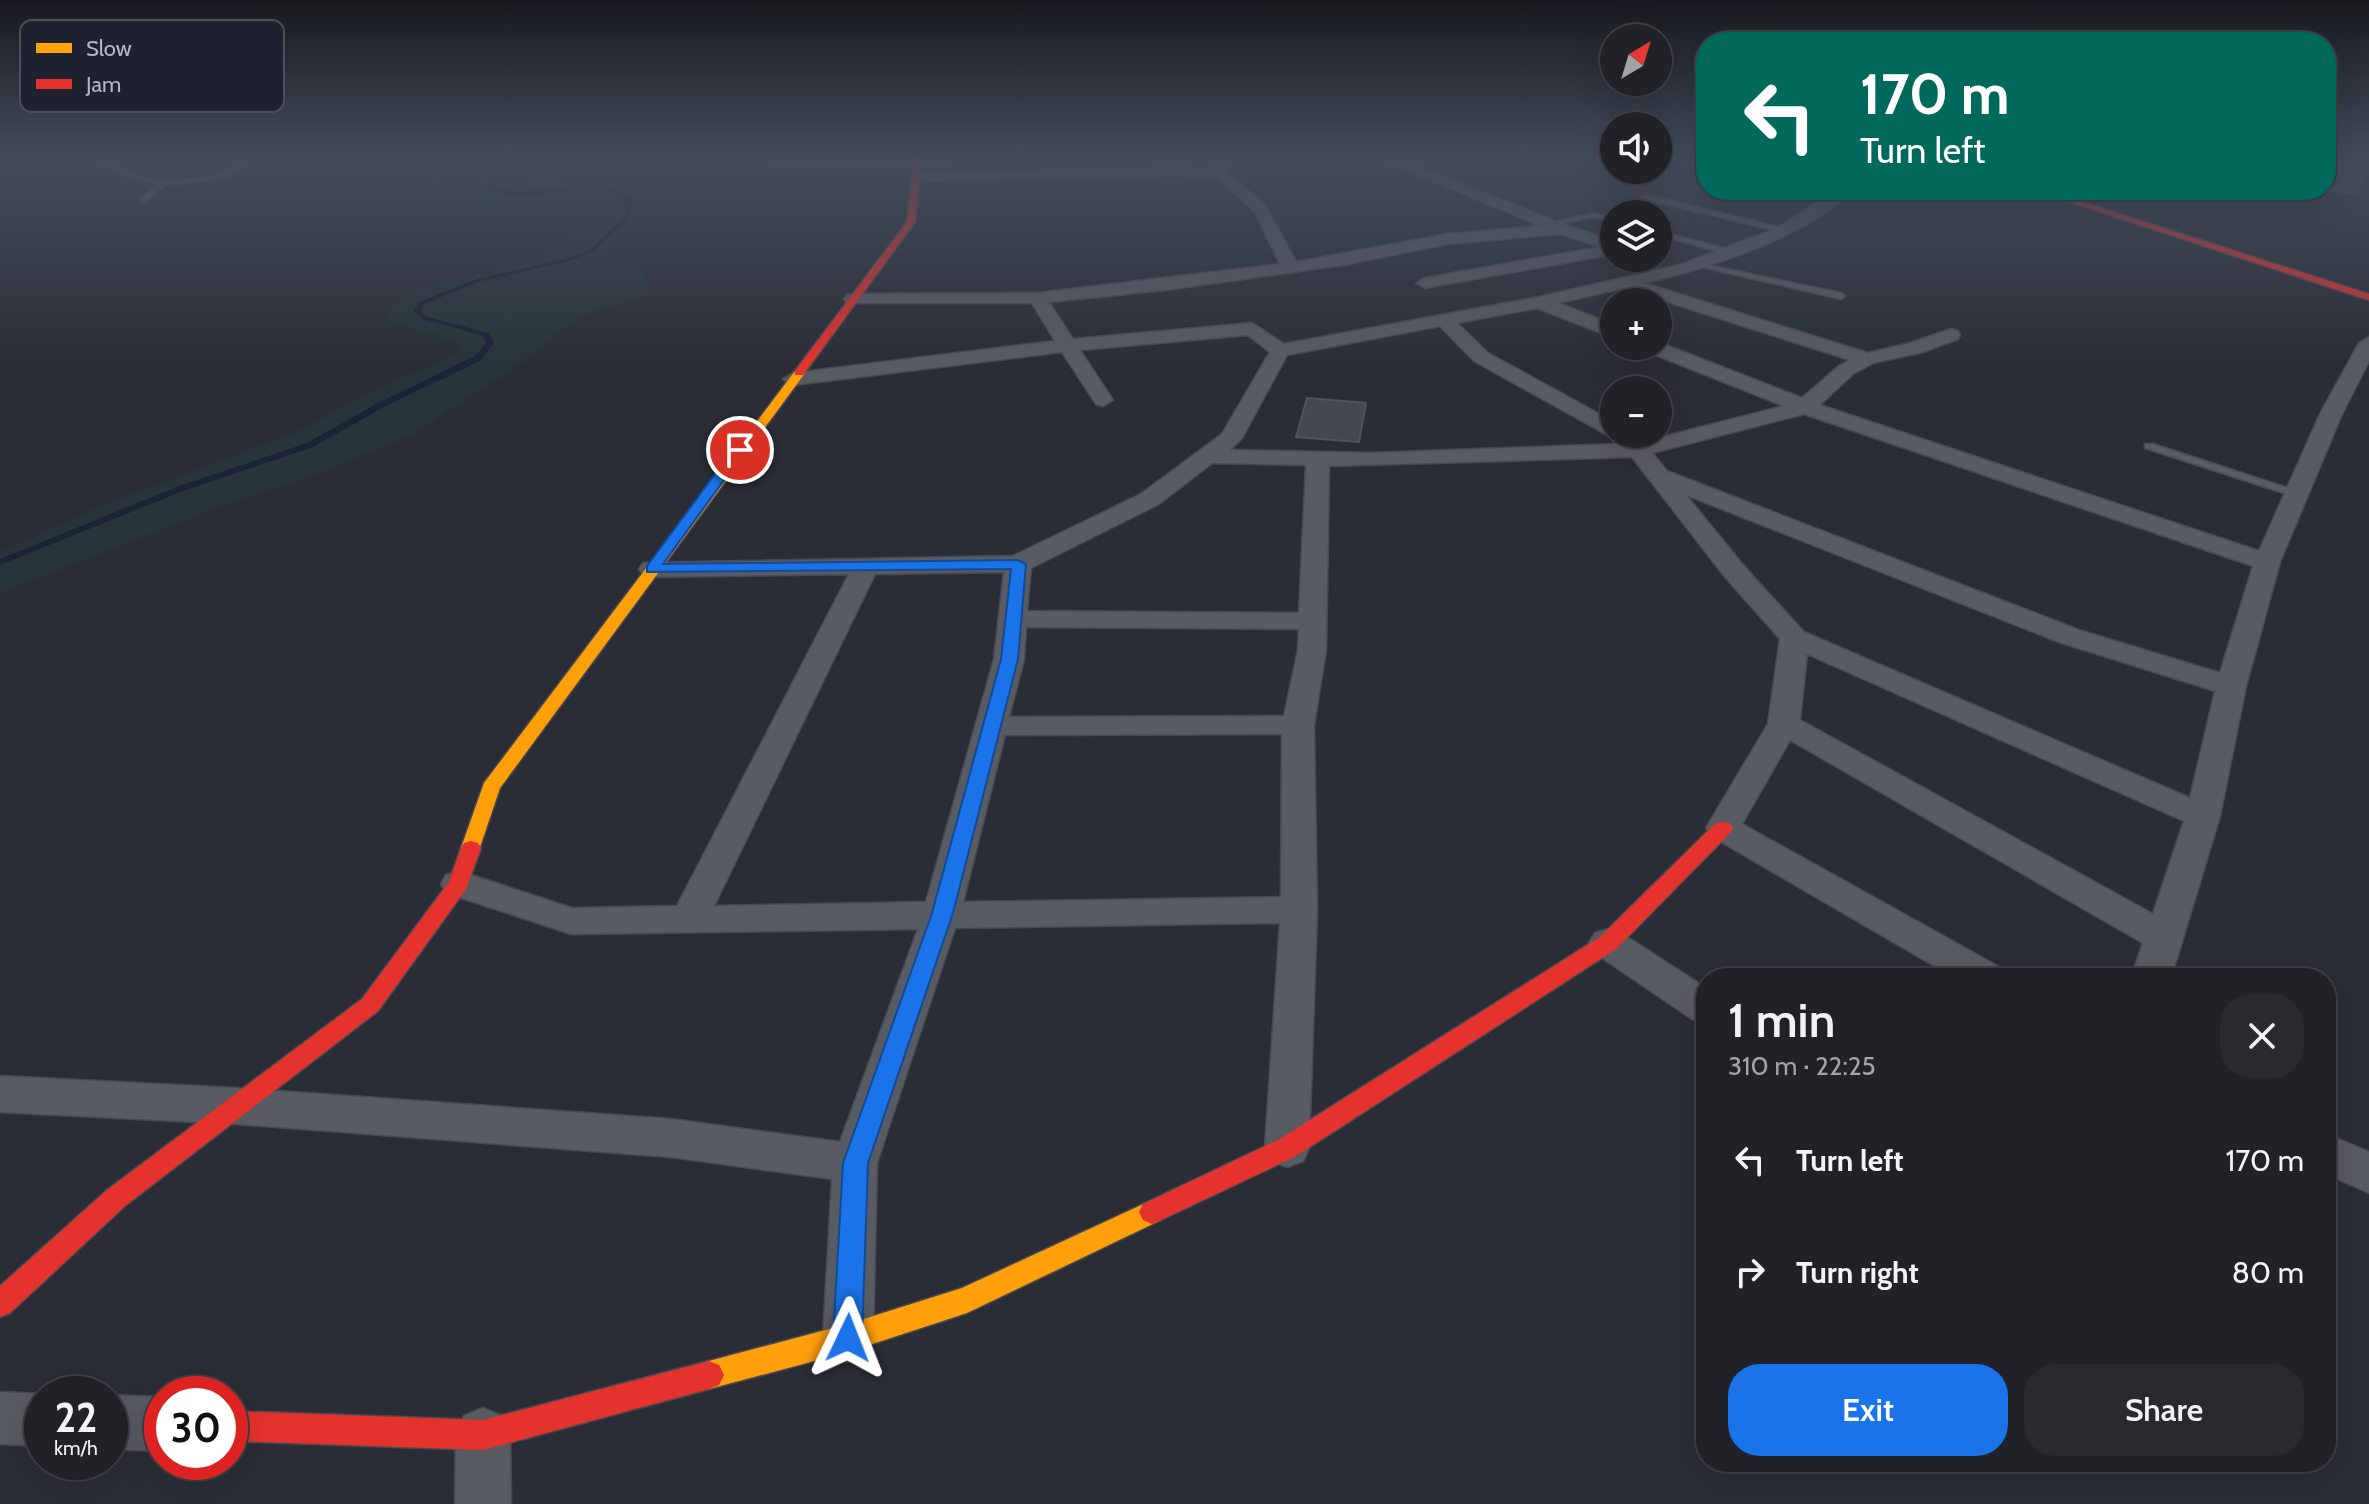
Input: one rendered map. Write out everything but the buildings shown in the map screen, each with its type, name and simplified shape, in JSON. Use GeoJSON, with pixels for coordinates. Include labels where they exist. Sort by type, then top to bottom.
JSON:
{"type":"FeatureCollection","features":[{"type":"Feature","properties":{"kind":"street"},"geometry":{"type":"LineString","coordinates":[[0,1304],[116,1198],[370,1005],[459,884],[491,787],[906,228]]}},
{"type":"Feature","properties":{"kind":"street"},"geometry":{"type":"LineString","coordinates":[[1270,228],[1290,267]]}},
{"type":"Feature","properties":{"kind":"street"},"geometry":{"type":"LineString","coordinates":[[853,299],[1037,298],[1290,267],[1448,239],[1538,228]]}},
{"type":"Feature","properties":{"kind":"street"},"geometry":{"type":"LineString","coordinates":[[1562,228],[1600,243]]}},
{"type":"Feature","properties":{"kind":"street"},"geometry":{"type":"LineString","coordinates":[[793,379],[1066,345],[1252,329],[1280,351],[1445,321],[1625,283],[1691,266],[1788,228]]}},
{"type":"Feature","properties":{"kind":"street"},"geometry":{"type":"LineString","coordinates":[[2155,228],[2369,297]]}},
{"type":"Feature","properties":{"kind":"street"},"geometry":{"type":"LineString","coordinates":[[2186,228],[2369,285]]}},
{"type":"Feature","properties":{"kind":"street"},"geometry":{"type":"LineString","coordinates":[[1425,283],[1600,251]]}},
{"type":"Feature","properties":{"kind":"street"},"geometry":{"type":"LineString","coordinates":[[1672,262],[1691,266]]}},
{"type":"Feature","properties":{"kind":"street"},"geometry":{"type":"LineString","coordinates":[[1625,283],[1867,359]]}},
{"type":"Feature","properties":{"kind":"street"},"geometry":{"type":"LineString","coordinates":[[1037,298],[1103,400]]}},
{"type":"Feature","properties":{"kind":"street"},"geometry":{"type":"LineString","coordinates":[[1539,302],[1600,326]]}},
{"type":"Feature","properties":{"kind":"street"},"geometry":{"type":"LineString","coordinates":[[1445,321],[1481,357],[1600,426]]}},
{"type":"Feature","properties":{"kind":"street"},"geometry":{"type":"LineString","coordinates":[[1672,430],[1805,407],[1846,370],[1867,359],[1916,348],[1951,335]]}},
{"type":"Feature","properties":{"kind":"street"},"geometry":{"type":"LineString","coordinates":[[2154,968],[2203,816],[2231,686],[2267,562],[2331,414],[2369,343]]}},
{"type":"Feature","properties":{"kind":"street"},"geometry":{"type":"LineString","coordinates":[[652,569],[1018,564],[1150,499],[1231,438],[1280,351]]}},
{"type":"Feature","properties":{"kind":"street"},"geometry":{"type":"LineString","coordinates":[[1672,355],[1805,407],[2267,562]]}},
{"type":"Feature","properties":{"kind":"street"},"geometry":{"type":"LineString","coordinates":[[1207,456],[1371,460],[1600,441]]}},
{"type":"Feature","properties":{"kind":"street"},"geometry":{"type":"LineString","coordinates":[[1632,448],[1794,638],[2203,816]]}},
{"type":"Feature","properties":{"kind":"street"},"geometry":{"type":"LineString","coordinates":[[1287,1148],[1299,910],[1298,725],[1312,650],[1318,459]]}},
{"type":"Feature","properties":{"kind":"street"},"geometry":{"type":"LineString","coordinates":[[1658,476],[2069,636],[2231,686]]}},
{"type":"Feature","properties":{"kind":"street"},"geometry":{"type":"LineString","coordinates":[[848,1338],[855,1163],[942,913],[1009,659],[1018,564]]}},
{"type":"Feature","properties":{"kind":"street"},"geometry":{"type":"LineString","coordinates":[[688,920],[866,566]]}},
{"type":"Feature","properties":{"kind":"street"},"geometry":{"type":"LineString","coordinates":[[1013,619],[1313,621]]}},
{"type":"Feature","properties":{"kind":"street"},"geometry":{"type":"LineString","coordinates":[[248,1427],[483,1435],[848,1338],[967,1300],[1287,1148],[1608,943],[1723,828],[1784,724],[1794,638]]}},
{"type":"Feature","properties":{"kind":"street"},"geometry":{"type":"LineString","coordinates":[[1784,724],[2164,937]]}},
{"type":"Feature","properties":{"kind":"street"},"geometry":{"type":"LineString","coordinates":[[991,726],[1298,725]]}},
{"type":"Feature","properties":{"kind":"street"},"geometry":{"type":"LineString","coordinates":[[1723,828],[1969,968]]}},
{"type":"Feature","properties":{"kind":"street"},"geometry":{"type":"LineString","coordinates":[[459,884],[571,921],[1299,910]]}},
{"type":"Feature","properties":{"kind":"street"},"geometry":{"type":"LineString","coordinates":[[1608,943],[1696,1001]]}},
{"type":"Feature","properties":{"kind":"street"},"geometry":{"type":"LineString","coordinates":[[0,1094],[236,1106],[671,1138],[855,1163]]}},
{"type":"Feature","properties":{"kind":"street"},"geometry":{"type":"LineString","coordinates":[[2336,1158],[2369,1173]]}},
{"type":"Feature","properties":{"kind":"street"},"geometry":{"type":"LineString","coordinates":[[0,1418],[24,1419]]}},
{"type":"Feature","properties":{"kind":"street"},"geometry":{"type":"LineString","coordinates":[[483,1435],[483,1504]]}},
{"type":"Feature","properties":{"kind":"lane"},"geometry":{"type":"LineString","coordinates":[[1773,228],[1784,231]]}},
{"type":"Feature","properties":{"kind":"lane"},"geometry":{"type":"LineString","coordinates":[[1672,237],[1728,252]]}},
{"type":"Feature","properties":{"kind":"lane"},"geometry":{"type":"LineString","coordinates":[[1691,266],[1841,296]]}},
{"type":"Feature","properties":{"kind":"lane"},"geometry":{"type":"LineString","coordinates":[[2149,446],[2297,493]]}},
{"type":"Feature","properties":{"kind":"shaded area"},"geometry":{"type":"Polygon","coordinates":[[[562,228],[630,228],[604,252],[638,260],[644,272],[642,282],[652,289],[650,295],[579,316],[515,368],[409,436],[311,477],[222,506],[0,593],[0,552],[113,501],[291,434],[387,384],[457,354],[460,347],[458,342],[388,320],[397,303],[417,291],[508,267],[536,256],[557,239],[562,228]]]}},
{"type":"Feature","properties":{"kind":"waterway"},"geometry":{"type":"LineString","coordinates":[[0,562],[180,489],[310,445],[379,406],[478,358],[490,343],[486,335],[425,318],[417,311],[421,303],[476,281],[567,260],[592,251],[615,228]]}},
{"type":"Feature","properties":{"kind":"traffic: slow"},"geometry":{"type":"LineString","coordinates":[[471,848],[491,787],[799,373]]}},
{"type":"Feature","properties":{"kind":"traffic: slow"},"geometry":{"type":"LineString","coordinates":[[709,1375],[848,1338],[967,1300],[1152,1212]]}},
{"type":"Feature","properties":{"kind":"traffic: jam"},"geometry":{"type":"LineString","coordinates":[[799,373],[906,228]]}},
{"type":"Feature","properties":{"kind":"traffic: jam"},"geometry":{"type":"LineString","coordinates":[[2155,228],[2369,297]]}},
{"type":"Feature","properties":{"kind":"traffic: jam"},"geometry":{"type":"LineString","coordinates":[[1152,1212],[1287,1148],[1608,943],[1723,828]]}},
{"type":"Feature","properties":{"kind":"traffic: jam"},"geometry":{"type":"LineString","coordinates":[[0,1304],[116,1198],[370,1005],[459,884],[471,848]]}},
{"type":"Feature","properties":{"kind":"traffic: jam"},"geometry":{"type":"LineString","coordinates":[[248,1427],[483,1435],[709,1375]]}},
{"type":"Feature","properties":{"kind":"route"},"geometry":{"type":"LineString","coordinates":[[740,450],[652,569],[1018,564],[1009,659],[942,913],[855,1163],[848,1338]]}}]}
